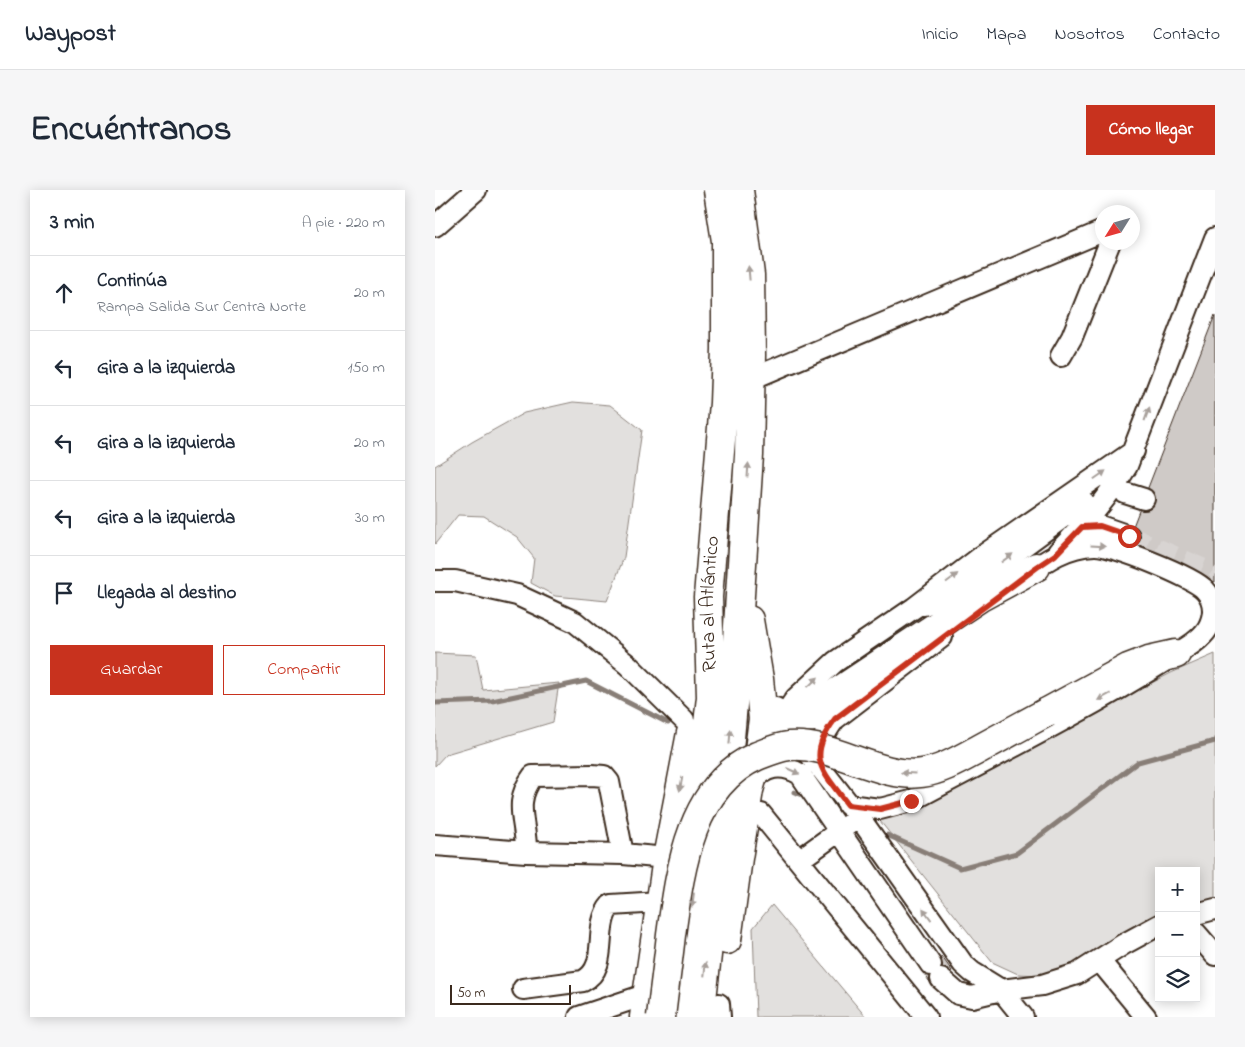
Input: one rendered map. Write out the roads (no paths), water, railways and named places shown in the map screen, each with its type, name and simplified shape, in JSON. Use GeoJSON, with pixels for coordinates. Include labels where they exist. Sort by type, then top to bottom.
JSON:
{"type":"FeatureCollection","features":[{"type":"Feature","properties":{"kind":"highway","name":"Ruta al Atlántico"},"geometry":{"type":"LineString","coordinates":[[679,1017],[697,871],[701,787],[711,697],[708,597],[726,349],[726,241],[718,190]]}},
{"type":"Feature","properties":{"kind":"highway","name":"Ruta al Atlántico"},"geometry":{"type":"LineString","coordinates":[[714,1014],[725,786],[737,646],[749,455],[751,378],[750,275],[739,190]]}},
{"type":"Feature","properties":{"kind":"highway"},"geometry":{"type":"LineString","coordinates":[[726,241],[733,296],[735,341],[727,546],[722,610],[726,655]]}},
{"type":"Feature","properties":{"kind":"highway"},"geometry":{"type":"LineString","coordinates":[[810,705],[838,692],[979,598],[1046,561]]}},
{"type":"Feature","properties":{"kind":"highway"},"geometry":{"type":"LineString","coordinates":[[714,1014],[738,858],[763,719],[742,562]]}},
{"type":"Feature","properties":{"kind":"highway"},"geometry":{"type":"LineString","coordinates":[[646,1012],[667,858],[693,722],[708,597]]}},
{"type":"Feature","properties":{"kind":"highway"},"geometry":{"type":"LineString","coordinates":[[646,1012],[687,844],[712,793],[743,762],[767,752],[789,746],[813,748],[902,773],[923,773],[950,764],[1128,668],[1196,643]]}},
{"type":"Feature","properties":{"kind":"street"},"geometry":{"type":"LineString","coordinates":[[435,226],[476,190]]}},
{"type":"Feature","properties":{"kind":"street"},"geometry":{"type":"LineString","coordinates":[[751,378],[1095,234]]}},
{"type":"Feature","properties":{"kind":"street"},"geometry":{"type":"LineString","coordinates":[[821,768],[819,758],[821,744],[826,730],[835,719],[1046,561],[1082,527],[1113,490],[1134,451],[1215,238]]}},
{"type":"Feature","properties":{"kind":"street"},"geometry":{"type":"LineString","coordinates":[[1061,356],[1072,337],[1107,250]]}},
{"type":"Feature","properties":{"kind":"street"},"geometry":{"type":"LineString","coordinates":[[1134,451],[982,556],[913,608],[835,662],[797,698],[766,741],[755,771],[783,767],[792,769],[800,774],[939,976],[958,994],[972,997],[1001,990],[1042,985],[1077,974],[1155,927]]}},
{"type":"Feature","properties":{"kind":"street"},"geometry":{"type":"LineString","coordinates":[[1125,493],[1143,499]]}},
{"type":"Feature","properties":{"kind":"street"},"geometry":{"type":"LineString","coordinates":[[913,608],[954,597],[1090,498]]}},
{"type":"Feature","properties":{"kind":"street"},"geometry":{"type":"LineString","coordinates":[[1082,527],[1100,526],[1129,536]]}},
{"type":"Feature","properties":{"kind":"street"},"geometry":{"type":"LineString","coordinates":[[799,860],[839,830],[853,811],[880,809],[911,801],[1117,690],[1196,643],[1208,629],[1214,615],[1213,601],[1205,589],[1189,578],[1113,548],[1094,545],[1072,548],[1046,561]]}},
{"type":"Feature","properties":{"kind":"street"},"geometry":{"type":"LineString","coordinates":[[435,581],[455,581],[517,595],[575,622],[628,664],[684,720]]}},
{"type":"Feature","properties":{"kind":"street"},"geometry":{"type":"LineString","coordinates":[[933,630],[954,597]]}},
{"type":"Feature","properties":{"kind":"street"},"geometry":{"type":"LineString","coordinates":[[759,679],[782,719],[853,811],[963,964],[971,972],[1001,990],[1023,1017]]}},
{"type":"Feature","properties":{"kind":"street"},"geometry":{"type":"LineString","coordinates":[[782,719],[805,723],[826,719],[845,710]]}},
{"type":"Feature","properties":{"kind":"street"},"geometry":{"type":"LineString","coordinates":[[526,852],[521,804],[527,784],[533,776],[592,775],[605,776],[609,782],[623,854]]}},
{"type":"Feature","properties":{"kind":"street"},"geometry":{"type":"LineString","coordinates":[[761,814],[925,1017]]}},
{"type":"Feature","properties":{"kind":"street"},"geometry":{"type":"LineString","coordinates":[[435,845],[526,852],[623,854],[667,858]]}},
{"type":"Feature","properties":{"kind":"street"},"geometry":{"type":"LineString","coordinates":[[523,989],[583,981],[592,976],[597,969],[602,921],[611,905],[660,902]]}},
{"type":"Feature","properties":{"kind":"street"},"geometry":{"type":"LineString","coordinates":[[1200,913],[1215,909]]}},
{"type":"Feature","properties":{"kind":"street"},"geometry":{"type":"LineString","coordinates":[[1200,938],[1215,956]]}},
{"type":"Feature","properties":{"kind":"street"},"geometry":{"type":"LineString","coordinates":[[1099,960],[1146,1017]]}},
{"type":"Feature","properties":{"kind":"street"},"geometry":{"type":"LineString","coordinates":[[939,976],[954,982],[963,971],[963,964]]}},
{"type":"Feature","properties":{"kind":"street"},"geometry":{"type":"LineString","coordinates":[[579,1017],[646,1012]]}},
{"type":"Feature","properties":{"kind":"waterway"},"geometry":{"type":"LineString","coordinates":[[435,703],[492,701],[586,681],[668,723]]}},
{"type":"Feature","properties":{"kind":"waterway"},"geometry":{"type":"LineString","coordinates":[[887,835],[960,868],[1017,853],[1138,762],[1215,741]]}},
{"type":"Feature","properties":{"kind":"waterway"},"geometry":{"type":"LineString","coordinates":[[794,792],[806,796]]}},
{"type":"Feature","properties":{"kind":"tunnel"},"geometry":{"type":"LineString","coordinates":[[1129,536],[1215,575]]}}]}
